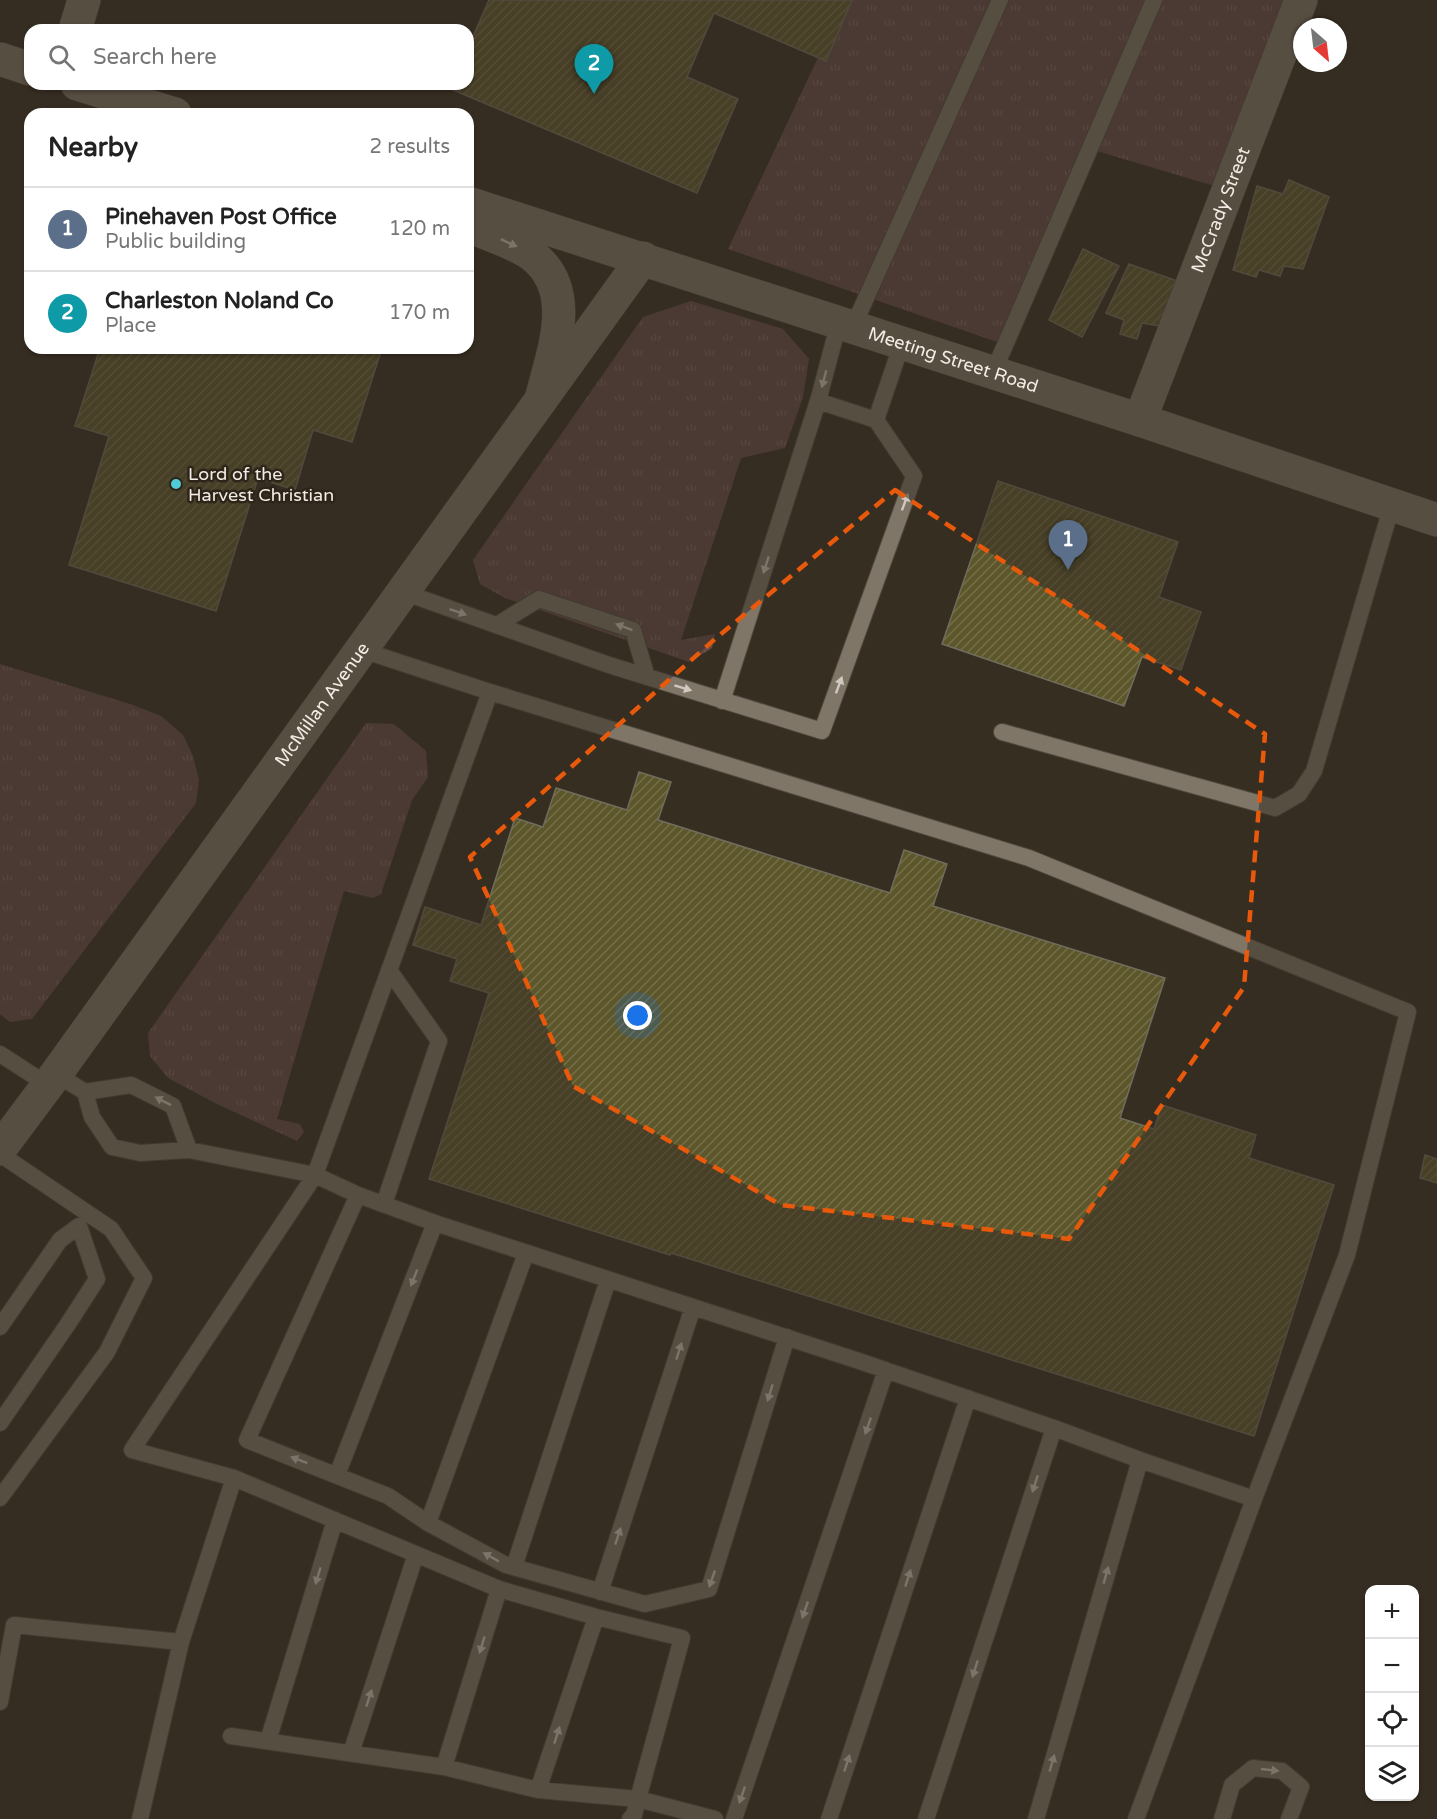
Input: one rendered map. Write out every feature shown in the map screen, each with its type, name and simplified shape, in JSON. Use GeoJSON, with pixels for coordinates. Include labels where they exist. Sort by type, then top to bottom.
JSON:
{"type":"FeatureCollection","features":[{"type":"Feature","properties":{"kind":"street"},"geometry":{"type":"LineString","coordinates":[[77,24],[84,0]]}},
{"type":"Feature","properties":{"kind":"street","name":"McCrady Street"},"geometry":{"type":"LineString","coordinates":[[1140,420],[1301,0]]}},
{"type":"Feature","properties":{"kind":"street"},"geometry":{"type":"LineString","coordinates":[[0,59],[24,67]]}},
{"type":"Feature","properties":{"kind":"street"},"geometry":{"type":"LineString","coordinates":[[97,90],[155,108]]}},
{"type":"Feature","properties":{"kind":"street","name":"Meeting Street Road"},"geometry":{"type":"LineString","coordinates":[[474,207],[643,258],[846,324],[1437,520]]}},
{"type":"Feature","properties":{"kind":"street"},"geometry":{"type":"LineString","coordinates":[[474,220],[478,230],[530,253],[542,263],[553,280],[560,307],[557,332],[541,400]]}},
{"type":"Feature","properties":{"kind":"street","name":"McMillan Avenue"},"geometry":{"type":"LineString","coordinates":[[0,1149],[643,258]]}},
{"type":"Feature","properties":{"kind":"lane"},"geometry":{"type":"LineString","coordinates":[[723,701],[818,401],[846,324],[1000,0]]}},
{"type":"Feature","properties":{"kind":"lane"},"geometry":{"type":"LineString","coordinates":[[993,373],[1154,0]]}},
{"type":"Feature","properties":{"kind":"lane"},"geometry":{"type":"LineString","coordinates":[[876,420],[902,343]]}},
{"type":"Feature","properties":{"kind":"lane"},"geometry":{"type":"LineString","coordinates":[[403,592],[647,677],[822,731],[914,476],[876,420],[818,401]]}},
{"type":"Feature","properties":{"kind":"lane"},"geometry":{"type":"LineString","coordinates":[[1002,732],[1275,808],[1299,794],[1314,771],[1392,505]]}},
{"type":"Feature","properties":{"kind":"lane"},"geometry":{"type":"LineString","coordinates":[[497,625],[539,599],[633,630],[647,677]]}},
{"type":"Feature","properties":{"kind":"lane"},"geometry":{"type":"LineString","coordinates":[[362,650],[490,692],[1029,858],[1408,1012],[1347,1255],[1254,1498],[1137,1819]]}},
{"type":"Feature","properties":{"kind":"lane"},"geometry":{"type":"LineString","coordinates":[[490,692],[315,1175],[132,1450],[234,1478],[499,1589],[596,1617],[682,1638],[634,1813]]}},
{"type":"Feature","properties":{"kind":"lane"},"geometry":{"type":"LineString","coordinates":[[384,1204],[439,1041],[389,970]]}},
{"type":"Feature","properties":{"kind":"lane"},"geometry":{"type":"LineString","coordinates":[[0,1054],[52,1080],[85,1092],[131,1085],[173,1106],[189,1150]]}},
{"type":"Feature","properties":{"kind":"lane"},"geometry":{"type":"LineString","coordinates":[[85,1092],[92,1117],[112,1147],[140,1153],[189,1150],[315,1175],[358,1195],[435,1223],[886,1370],[1254,1498]]}},
{"type":"Feature","properties":{"kind":"lane"},"geometry":{"type":"LineString","coordinates":[[0,1154],[84,1219],[111,1229],[144,1278],[107,1352],[0,1498]]}},
{"type":"Feature","properties":{"kind":"lane"},"geometry":{"type":"LineString","coordinates":[[358,1195],[247,1440],[388,1496],[428,1523],[506,1565],[645,1604],[709,1589],[787,1337]]}},
{"type":"Feature","properties":{"kind":"lane"},"geometry":{"type":"LineString","coordinates":[[0,1327],[60,1240],[84,1219]]}},
{"type":"Feature","properties":{"kind":"lane"},"geometry":{"type":"LineString","coordinates":[[0,1423],[69,1324],[97,1279],[84,1219]]}},
{"type":"Feature","properties":{"kind":"lane"},"geometry":{"type":"LineString","coordinates":[[337,1475],[435,1223]]}},
{"type":"Feature","properties":{"kind":"lane"},"geometry":{"type":"LineString","coordinates":[[428,1523],[526,1253]]}},
{"type":"Feature","properties":{"kind":"lane"},"geometry":{"type":"LineString","coordinates":[[514,1567],[608,1280]]}},
{"type":"Feature","properties":{"kind":"lane"},"geometry":{"type":"LineString","coordinates":[[600,1592],[693,1307]]}},
{"type":"Feature","properties":{"kind":"lane"},"geometry":{"type":"LineString","coordinates":[[734,1819],[886,1370]]}},
{"type":"Feature","properties":{"kind":"lane"},"geometry":{"type":"LineString","coordinates":[[829,1819],[968,1398]]}},
{"type":"Feature","properties":{"kind":"lane"},"geometry":{"type":"LineString","coordinates":[[926,1819],[1054,1428]]}},
{"type":"Feature","properties":{"kind":"lane"},"geometry":{"type":"LineString","coordinates":[[1036,1819],[1140,1460]]}},
{"type":"Feature","properties":{"kind":"lane"},"geometry":{"type":"LineString","coordinates":[[140,1819],[181,1642],[234,1478]]}},
{"type":"Feature","properties":{"kind":"lane"},"geometry":{"type":"LineString","coordinates":[[268,1741],[335,1520]]}},
{"type":"Feature","properties":{"kind":"lane"},"geometry":{"type":"LineString","coordinates":[[351,1753],[416,1554]]}},
{"type":"Feature","properties":{"kind":"lane"},"geometry":{"type":"LineString","coordinates":[[444,1767],[499,1589]]}},
{"type":"Feature","properties":{"kind":"lane"},"geometry":{"type":"LineString","coordinates":[[538,1790],[596,1617]]}},
{"type":"Feature","properties":{"kind":"lane"},"geometry":{"type":"LineString","coordinates":[[0,1702],[14,1625],[181,1642]]}},
{"type":"Feature","properties":{"kind":"lane"},"geometry":{"type":"LineString","coordinates":[[231,1736],[444,1767],[634,1813],[715,1819]]}},
{"type":"Feature","properties":{"kind":"lane"},"geometry":{"type":"LineString","coordinates":[[1221,1819],[1232,1785],[1253,1768],[1282,1771],[1301,1787],[1289,1819]]}},
{"type":"Feature","properties":{"kind":"highlighted area"},"geometry":{"type":"Polygon","coordinates":[[[895,490],[1265,734],[1244,987],[1069,1239],[781,1205],[573,1086],[470,857],[715,639],[895,490]]]}},
{"type":"Feature","properties":{"kind":"green space"},"geometry":{"type":"Polygon","coordinates":[[[845,0],[1303,0],[1296,18],[1293,18],[1293,25],[1228,190],[1090,149],[1006,345],[728,249],[845,0]]]}},
{"type":"Feature","properties":{"kind":"green space"},"geometry":{"type":"Polygon","coordinates":[[[691,301],[783,329],[809,359],[803,397],[785,448],[741,458],[681,640],[715,634],[712,648],[689,662],[505,598],[480,584],[473,560],[643,317],[691,301]]]}},
{"type":"Feature","properties":{"kind":"green space"},"geometry":{"type":"Polygon","coordinates":[[[0,664],[133,705],[161,716],[183,735],[193,756],[199,780],[196,803],[32,1019],[10,1022],[0,1014],[0,664]]]}},
{"type":"Feature","properties":{"kind":"green space"},"geometry":{"type":"Polygon","coordinates":[[[366,723],[394,724],[426,751],[428,777],[412,800],[381,894],[373,898],[344,891],[277,1119],[300,1124],[304,1132],[297,1141],[215,1103],[168,1078],[150,1056],[148,1033],[366,723]]]}},
{"type":"Feature","properties":{"kind":"building"},"geometry":{"type":"Polygon","coordinates":[[[489,0],[852,0],[826,61],[714,13],[687,77],[738,99],[697,193],[453,90],[474,90],[474,34],[489,0]]]}},
{"type":"Feature","properties":{"kind":"building"},"geometry":{"type":"Polygon","coordinates":[[[1289,180],[1329,197],[1303,269],[1284,266],[1280,276],[1259,270],[1256,277],[1233,270],[1257,186],[1283,194],[1289,180]]]}},
{"type":"Feature","properties":{"kind":"building"},"geometry":{"type":"Polygon","coordinates":[[[1083,249],[1119,266],[1082,337],[1049,320],[1083,249]]]}},
{"type":"Feature","properties":{"kind":"building"},"geometry":{"type":"Polygon","coordinates":[[[1129,264],[1183,283],[1165,327],[1142,323],[1137,339],[1120,334],[1124,320],[1106,313],[1129,264]]]}},
{"type":"Feature","properties":{"kind":"building","name":"Lord of the Harvest Christian"},"geometry":{"type":"Polygon","coordinates":[[[98,354],[380,354],[352,442],[313,430],[295,490],[258,478],[216,611],[69,565],[109,436],[75,426],[98,354]]]}},
{"type":"Feature","properties":{"kind":"building"},"geometry":{"type":"Polygon","coordinates":[[[998,481],[1178,542],[1159,597],[1201,612],[1181,670],[1142,657],[1124,706],[942,644],[998,481]]]}},
{"type":"Feature","properties":{"kind":"building"},"geometry":{"type":"Polygon","coordinates":[[[639,772],[671,782],[658,820],[890,893],[904,850],[947,864],[933,906],[1165,978],[1120,1118],[1154,1129],[1162,1105],[1256,1135],[1249,1158],[1334,1185],[1254,1436],[429,1179],[489,993],[450,981],[457,959],[413,945],[425,907],[481,925],[515,818],[543,827],[556,788],[627,810],[639,772]]]}},
{"type":"Feature","properties":{"kind":"building"},"geometry":{"type":"Polygon","coordinates":[[[1425,1155],[1437,1159],[1437,1183],[1420,1178],[1425,1155]]]}},
{"type":"Feature","properties":{"kind":"place","name":"Charleston Noland Co"},"geometry":{"type":"Point","coordinates":[594,94]}},
{"type":"Feature","properties":{"kind":"place","name":"Lord of the Harvest Christian"},"geometry":{"type":"Point","coordinates":[176,484]}},
{"type":"Feature","properties":{"kind":"place","name":"Pinehaven Post Office"},"geometry":{"type":"Point","coordinates":[1068,570]}}]}
